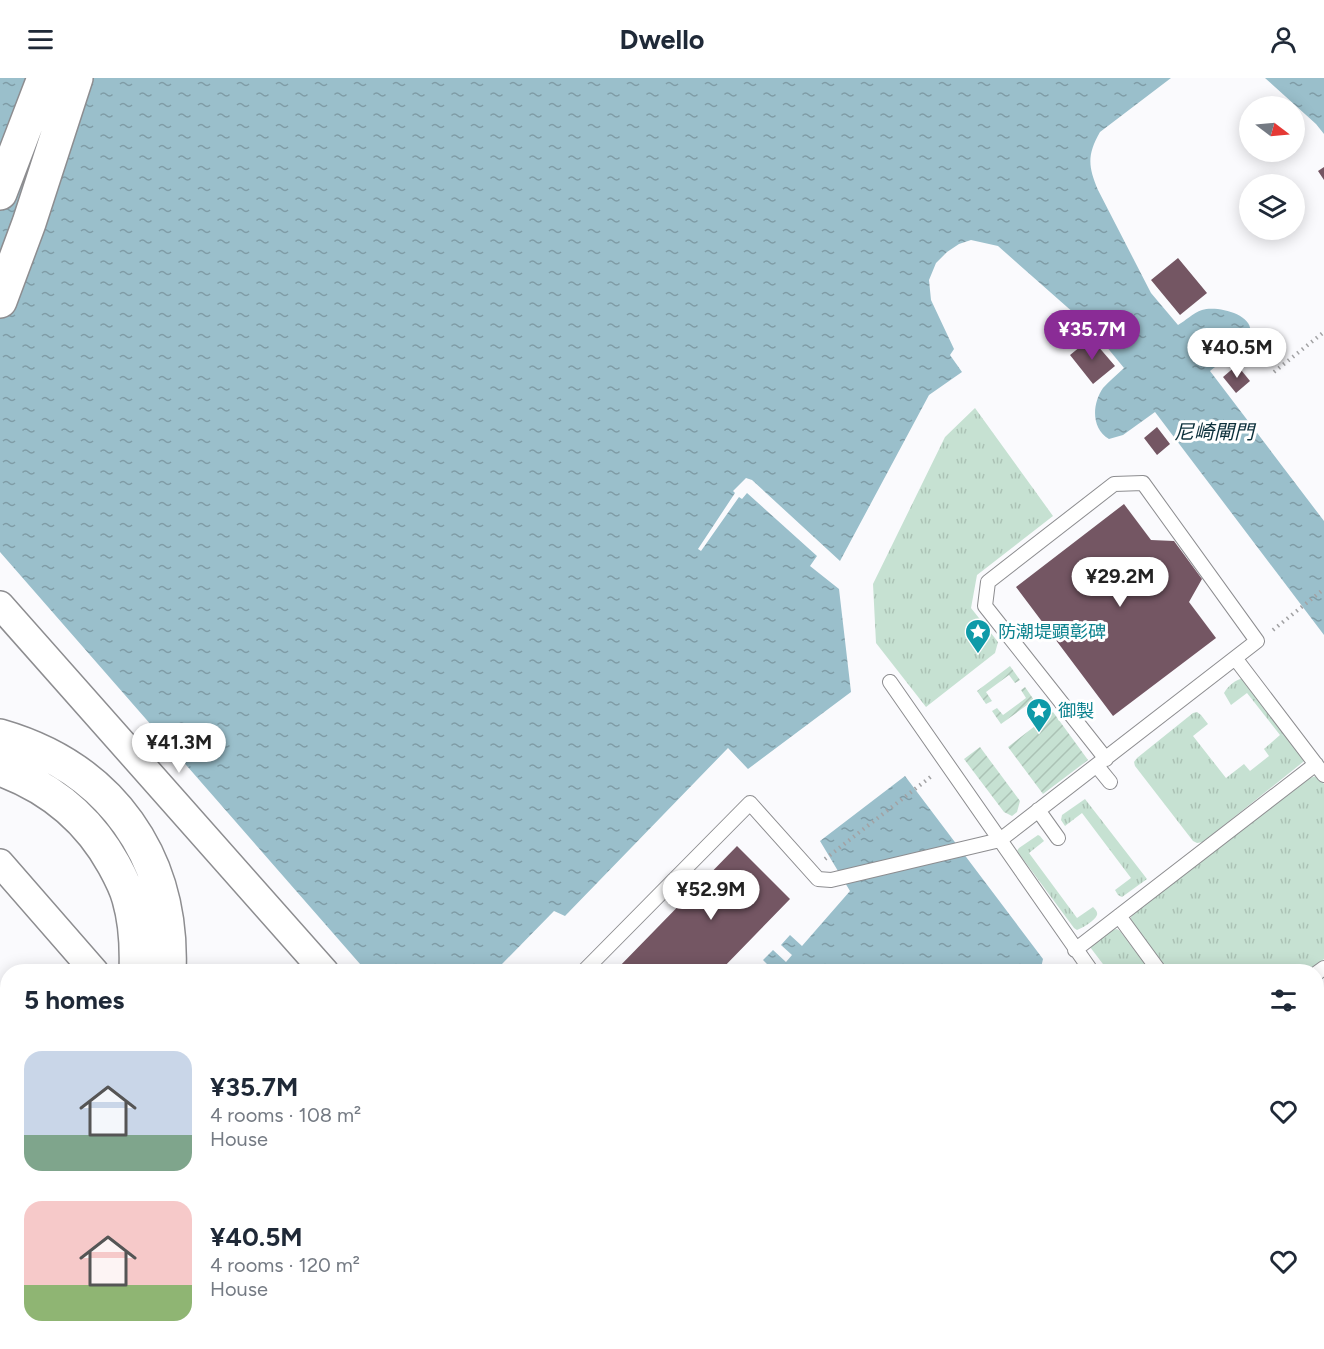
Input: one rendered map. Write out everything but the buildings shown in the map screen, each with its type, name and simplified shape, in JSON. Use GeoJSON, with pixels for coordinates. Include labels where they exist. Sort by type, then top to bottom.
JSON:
{"type":"FeatureCollection","features":[{"type":"Feature","properties":{"kind":"main road"},"geometry":{"type":"LineString","coordinates":[[0,193],[44,78]]}},
{"type":"Feature","properties":{"kind":"main road"},"geometry":{"type":"LineString","coordinates":[[0,302],[29,223],[76,78]]}},
{"type":"Feature","properties":{"kind":"main road"},"geometry":{"type":"LineString","coordinates":[[0,736],[42,751],[69,766],[94,785],[116,807],[135,832],[149,858],[168,919],[169,964]]}},
{"type":"Feature","properties":{"kind":"main road"},"geometry":{"type":"LineString","coordinates":[[0,769],[27,780],[51,794],[73,811],[106,852],[119,874],[128,897],[134,922],[136,964]]}},
{"type":"Feature","properties":{"kind":"street"},"geometry":{"type":"LineString","coordinates":[[0,605],[318,964]]}},
{"type":"Feature","properties":{"kind":"street"},"geometry":{"type":"LineString","coordinates":[[0,863],[88,964]]}},
{"type":"Feature","properties":{"kind":"lane"},"geometry":{"type":"LineString","coordinates":[[591,964],[750,803],[818,879],[831,880],[1000,840],[1101,762],[1234,658],[1262,638],[1143,483],[1114,484],[988,582],[986,606],[1101,762],[1110,782]]}},
{"type":"Feature","properties":{"kind":"lane"},"geometry":{"type":"LineString","coordinates":[[1075,950],[1320,770],[1234,658]]}},
{"type":"Feature","properties":{"kind":"lane"},"geometry":{"type":"LineString","coordinates":[[890,682],[1086,964]]}},
{"type":"Feature","properties":{"kind":"lane"},"geometry":{"type":"LineString","coordinates":[[1038,810],[1058,837]]}},
{"type":"Feature","properties":{"kind":"lane"},"geometry":{"type":"LineString","coordinates":[[1119,916],[1154,964]]}},
{"type":"Feature","properties":{"kind":"path"},"geometry":{"type":"LineString","coordinates":[[1274,372],[1324,332]]}},
{"type":"Feature","properties":{"kind":"path"},"geometry":{"type":"LineString","coordinates":[[1262,638],[1324,589]]}},
{"type":"Feature","properties":{"kind":"path"},"geometry":{"type":"LineString","coordinates":[[824,860],[928,779]]}},
{"type":"Feature","properties":{"kind":"green space"},"geometry":{"type":"Polygon","coordinates":[[[975,408],[1053,516],[977,575],[971,608],[998,642],[995,653],[926,707],[876,643],[873,584],[945,437],[975,408]]]}},
{"type":"Feature","properties":{"kind":"green space"},"geometry":{"type":"Polygon","coordinates":[[[1010,666],[1020,680],[1015,683],[1009,675],[986,692],[992,701],[986,704],[977,691],[1010,666]]]}},
{"type":"Feature","properties":{"kind":"green space"},"geometry":{"type":"Polygon","coordinates":[[[1243,678],[1305,759],[1203,842],[1197,843],[1193,841],[1134,762],[1197,712],[1208,724],[1193,736],[1226,778],[1244,764],[1250,771],[1269,756],[1264,749],[1280,735],[1247,693],[1231,705],[1224,693],[1237,680],[1243,678]]]}},
{"type":"Feature","properties":{"kind":"green space"},"geometry":{"type":"Polygon","coordinates":[[[1025,687],[1034,700],[1001,724],[992,711],[997,708],[1003,715],[1026,698],[1021,690],[1025,687]]]}},
{"type":"Feature","properties":{"kind":"green space"},"geometry":{"type":"Polygon","coordinates":[[[1053,712],[1088,760],[1043,794],[1008,747],[1053,712]]]}},
{"type":"Feature","properties":{"kind":"green space"},"geometry":{"type":"Polygon","coordinates":[[[980,747],[1020,801],[1017,812],[1012,816],[1004,812],[964,759],[980,747]]]}},
{"type":"Feature","properties":{"kind":"green space"},"geometry":{"type":"Polygon","coordinates":[[[1316,776],[1324,784],[1324,959],[1317,964],[1163,964],[1132,923],[1130,919],[1133,914],[1310,778],[1316,776]]]}},
{"type":"Feature","properties":{"kind":"green space"},"geometry":{"type":"Polygon","coordinates":[[[1085,799],[1147,879],[1122,897],[1115,890],[1131,878],[1082,813],[1065,826],[1061,820],[1062,815],[1085,799]]]}},
{"type":"Feature","properties":{"kind":"green space"},"geometry":{"type":"Polygon","coordinates":[[[1038,835],[1044,841],[1029,853],[1077,918],[1093,907],[1097,912],[1094,920],[1077,930],[1017,851],[1038,835]]]}},
{"type":"Feature","properties":{"kind":"green space"},"geometry":{"type":"Polygon","coordinates":[[[1112,930],[1120,931],[1145,964],[1103,964],[1090,947],[1112,930]]]}},
{"type":"Feature","properties":{"kind":"water","name":"尼崎閘門"},"geometry":{"type":"Polygon","coordinates":[[[0,78],[1171,78],[1100,132],[1091,154],[1092,174],[1151,293],[1178,325],[1199,311],[1209,309],[1235,313],[1248,323],[1250,329],[1247,340],[1210,371],[1324,521],[1324,635],[1155,412],[1123,435],[1109,439],[1099,429],[1095,408],[1099,394],[1124,368],[1092,329],[998,246],[971,240],[959,244],[936,263],[929,280],[931,300],[954,349],[950,355],[962,372],[929,395],[840,561],[752,480],[746,478],[733,491],[735,493],[698,549],[701,551],[739,497],[742,499],[747,493],[817,556],[810,566],[839,589],[851,692],[748,769],[728,748],[565,916],[554,911],[502,964],[360,964],[0,552],[0,78]]]}},
{"type":"Feature","properties":{"kind":"water"},"geometry":{"type":"Polygon","coordinates":[[[1265,78],[1324,78],[1324,134],[1305,114],[1305,96],[1285,96],[1265,78]]]}},
{"type":"Feature","properties":{"kind":"water"},"geometry":{"type":"Polygon","coordinates":[[[905,776],[1043,959],[1042,964],[767,964],[763,960],[773,950],[786,962],[792,955],[781,945],[790,935],[802,946],[850,891],[820,841],[905,776]]]}},
{"type":"Feature","properties":{"kind":"place","name":"防潮堤顕彰碑"},"geometry":{"type":"Point","coordinates":[978,655]}},
{"type":"Feature","properties":{"kind":"place","name":"御製"},"geometry":{"type":"Point","coordinates":[1039,734]}}]}
